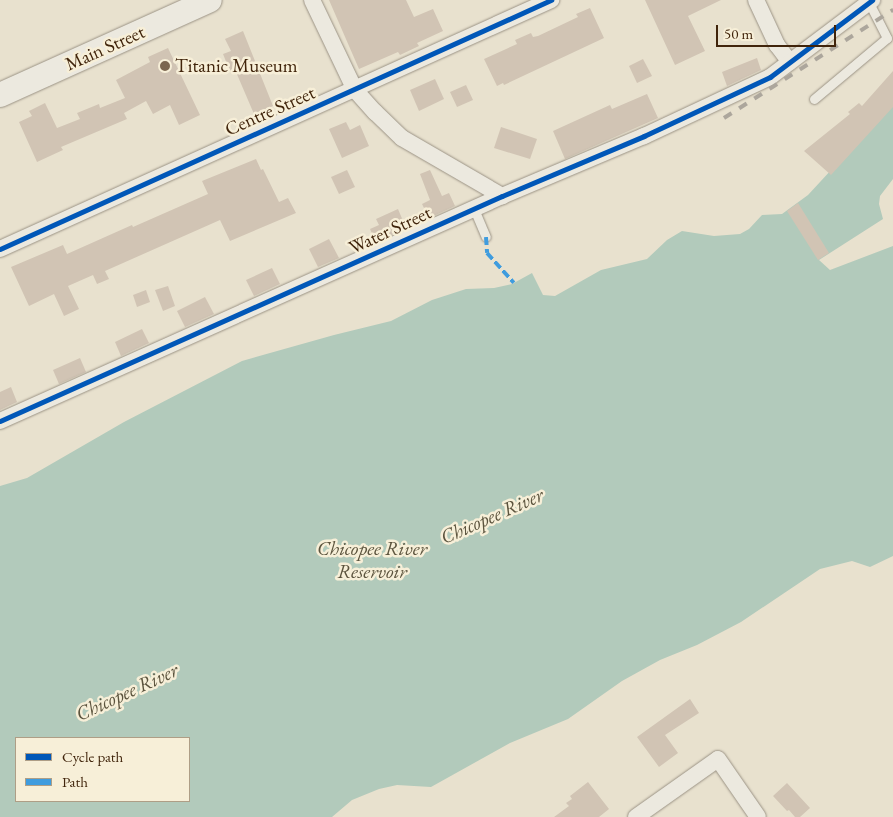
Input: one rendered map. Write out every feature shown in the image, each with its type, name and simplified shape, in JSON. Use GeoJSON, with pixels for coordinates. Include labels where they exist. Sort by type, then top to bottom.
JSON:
{"type":"FeatureCollection","features":[{"type":"Feature","properties":{"kind":"main road","name":"Main Street"},"geometry":{"type":"LineString","coordinates":[[0,95],[210,0]]}},
{"type":"Feature","properties":{"kind":"street"},"geometry":{"type":"LineString","coordinates":[[312,0],[355,90],[402,138],[502,196]]}},
{"type":"Feature","properties":{"kind":"street","name":"Centre Street"},"geometry":{"type":"LineString","coordinates":[[0,249],[551,0]]}},
{"type":"Feature","properties":{"kind":"street"},"geometry":{"type":"LineString","coordinates":[[756,0],[777,45],[790,62]]}},
{"type":"Feature","properties":{"kind":"street","name":"Water Street"},"geometry":{"type":"LineString","coordinates":[[0,421],[502,196],[644,136],[770,78],[870,1]]}},
{"type":"Feature","properties":{"kind":"street"},"geometry":{"type":"LineString","coordinates":[[636,817],[718,759],[758,817]]}},
{"type":"Feature","properties":{"kind":"lane"},"geometry":{"type":"LineString","coordinates":[[814,99],[887,38],[870,1]]}},
{"type":"Feature","properties":{"kind":"lane"},"geometry":{"type":"LineString","coordinates":[[474,209],[486,237]]}},
{"type":"Feature","properties":{"kind":"water","name":"Chicopee River Reservoir"},"geometry":{"type":"Polygon","coordinates":[[[893,103],[893,179],[880,196],[879,204],[883,219],[819,260],[830,270],[893,246],[893,556],[870,567],[852,561],[820,569],[741,622],[697,645],[660,660],[622,681],[568,719],[510,743],[431,787],[397,785],[379,789],[352,800],[332,817],[0,817],[0,486],[27,478],[124,422],[242,361],[391,321],[432,300],[466,289],[494,288],[512,284],[532,273],[543,295],[555,296],[601,270],[647,259],[667,240],[682,231],[714,236],[740,234],[749,229],[762,215],[782,214],[808,195],[893,103]]]}},
{"type":"Feature","properties":{"kind":"building"},"geometry":{"type":"Polygon","coordinates":[[[329,0],[406,0],[414,17],[433,9],[443,31],[417,43],[419,46],[400,55],[398,52],[359,69],[329,0]]]}},
{"type":"Feature","properties":{"kind":"building"},"geometry":{"type":"Polygon","coordinates":[[[645,0],[721,0],[688,16],[705,51],[675,65],[645,0]]]}},
{"type":"Feature","properties":{"kind":"building"},"geometry":{"type":"Polygon","coordinates":[[[590,8],[604,38],[504,85],[503,83],[497,86],[484,59],[517,44],[515,40],[531,33],[533,37],[538,36],[578,17],[576,14],[590,8]]]}},
{"type":"Feature","properties":{"kind":"building"},"geometry":{"type":"Polygon","coordinates":[[[243,31],[273,106],[254,114],[236,72],[231,74],[223,54],[231,51],[225,39],[243,31]]]}},
{"type":"Feature","properties":{"kind":"building"},"geometry":{"type":"Polygon","coordinates":[[[168,48],[200,115],[179,125],[170,105],[153,114],[146,101],[124,113],[127,119],[61,147],[63,150],[37,162],[19,122],[32,116],[29,111],[45,103],[57,128],[80,119],[77,113],[99,104],[100,108],[125,98],[116,80],[150,62],[148,57],[168,48]]]}},
{"type":"Feature","properties":{"kind":"building"},"geometry":{"type":"Polygon","coordinates":[[[757,58],[761,70],[727,86],[722,72],[757,58]]]}},
{"type":"Feature","properties":{"kind":"building"},"geometry":{"type":"Polygon","coordinates":[[[643,59],[652,76],[637,83],[629,66],[643,59]]]}},
{"type":"Feature","properties":{"kind":"building"},"geometry":{"type":"Polygon","coordinates":[[[893,71],[893,107],[831,175],[804,151],[850,114],[848,112],[859,103],[862,106],[893,71]]]}},
{"type":"Feature","properties":{"kind":"building"},"geometry":{"type":"Polygon","coordinates":[[[435,79],[444,99],[419,111],[410,90],[435,79]]]}},
{"type":"Feature","properties":{"kind":"building"},"geometry":{"type":"Polygon","coordinates":[[[466,85],[473,100],[457,107],[450,92],[466,85]]]}},
{"type":"Feature","properties":{"kind":"building"},"geometry":{"type":"Polygon","coordinates":[[[647,94],[658,118],[565,159],[553,131],[610,105],[612,109],[647,94]]]}},
{"type":"Feature","properties":{"kind":"building"},"geometry":{"type":"Polygon","coordinates":[[[346,122],[350,130],[360,125],[369,146],[342,158],[329,129],[346,122]]]}},
{"type":"Feature","properties":{"kind":"building"},"geometry":{"type":"Polygon","coordinates":[[[501,127],[537,139],[530,159],[494,148],[501,127]]]}},
{"type":"Feature","properties":{"kind":"building"},"geometry":{"type":"Polygon","coordinates":[[[256,159],[279,202],[288,198],[296,213],[230,241],[220,220],[105,271],[109,279],[97,284],[93,275],[68,286],[79,309],[64,316],[54,294],[29,306],[11,267],[63,245],[67,254],[208,194],[202,181],[256,159]]]}},
{"type":"Feature","properties":{"kind":"building"},"geometry":{"type":"Polygon","coordinates":[[[347,170],[355,187],[339,194],[331,177],[347,170]]]}},
{"type":"Feature","properties":{"kind":"building"},"geometry":{"type":"Polygon","coordinates":[[[430,170],[442,196],[449,193],[455,206],[429,218],[422,204],[430,200],[420,174],[430,170]]]}},
{"type":"Feature","properties":{"kind":"building"},"geometry":{"type":"Polygon","coordinates":[[[798,203],[829,253],[818,260],[787,211],[798,203]]]}},
{"type":"Feature","properties":{"kind":"building"},"geometry":{"type":"Polygon","coordinates":[[[398,209],[406,228],[376,242],[370,229],[379,225],[376,219],[398,209]]]}},
{"type":"Feature","properties":{"kind":"building"},"geometry":{"type":"Polygon","coordinates":[[[329,239],[339,258],[318,267],[309,249],[329,239]]]}},
{"type":"Feature","properties":{"kind":"building"},"geometry":{"type":"Polygon","coordinates":[[[272,268],[280,284],[254,296],[246,280],[272,268]]]}},
{"type":"Feature","properties":{"kind":"building"},"geometry":{"type":"Polygon","coordinates":[[[168,286],[175,306],[163,311],[155,290],[168,286]]]}},
{"type":"Feature","properties":{"kind":"building"},"geometry":{"type":"Polygon","coordinates":[[[146,290],[150,302],[137,307],[133,295],[146,290]]]}},
{"type":"Feature","properties":{"kind":"building"},"geometry":{"type":"Polygon","coordinates":[[[205,297],[214,314],[185,327],[177,311],[205,297]]]}},
{"type":"Feature","properties":{"kind":"building"},"geometry":{"type":"Polygon","coordinates":[[[142,329],[149,343],[121,356],[115,342],[142,329]]]}},
{"type":"Feature","properties":{"kind":"building"},"geometry":{"type":"Polygon","coordinates":[[[80,358],[86,372],[59,384],[53,370],[80,358]]]}},
{"type":"Feature","properties":{"kind":"building"},"geometry":{"type":"Polygon","coordinates":[[[11,387],[17,402],[0,410],[0,392],[11,387]]]}},
{"type":"Feature","properties":{"kind":"building"},"geometry":{"type":"Polygon","coordinates":[[[690,699],[699,713],[665,735],[678,753],[659,767],[637,737],[690,699]]]}},
{"type":"Feature","properties":{"kind":"building"},"geometry":{"type":"Polygon","coordinates":[[[588,782],[609,809],[599,817],[554,817],[569,806],[566,803],[572,799],[570,796],[588,782]]]}},
{"type":"Feature","properties":{"kind":"building"},"geometry":{"type":"Polygon","coordinates":[[[787,783],[810,808],[800,817],[795,817],[789,810],[787,811],[773,796],[787,783]]]}},
{"type":"Feature","properties":{"kind":"railway"},"geometry":{"type":"LineString","coordinates":[[724,118],[893,10]]}},
{"type":"Feature","properties":{"kind":"marked path"},"geometry":{"type":"LineString","coordinates":[[486,237],[487,253],[514,283]]}},
{"type":"Feature","properties":{"kind":"cycle path"},"geometry":{"type":"LineString","coordinates":[[0,249],[551,0]]}},
{"type":"Feature","properties":{"kind":"cycle path"},"geometry":{"type":"LineString","coordinates":[[0,421],[502,196],[644,136],[770,77],[872,0]]}},
{"type":"Feature","properties":{"kind":"place","name":"Titanic Museum"},"geometry":{"type":"Point","coordinates":[165,66]}},
{"type":"Feature","properties":{"kind":"water label","name":"Chicopee River"},"geometry":{"type":"Point","coordinates":[492,516]}},
{"type":"Feature","properties":{"kind":"water label","name":"Chicopee River"},"geometry":{"type":"Point","coordinates":[127,692]}}]}
